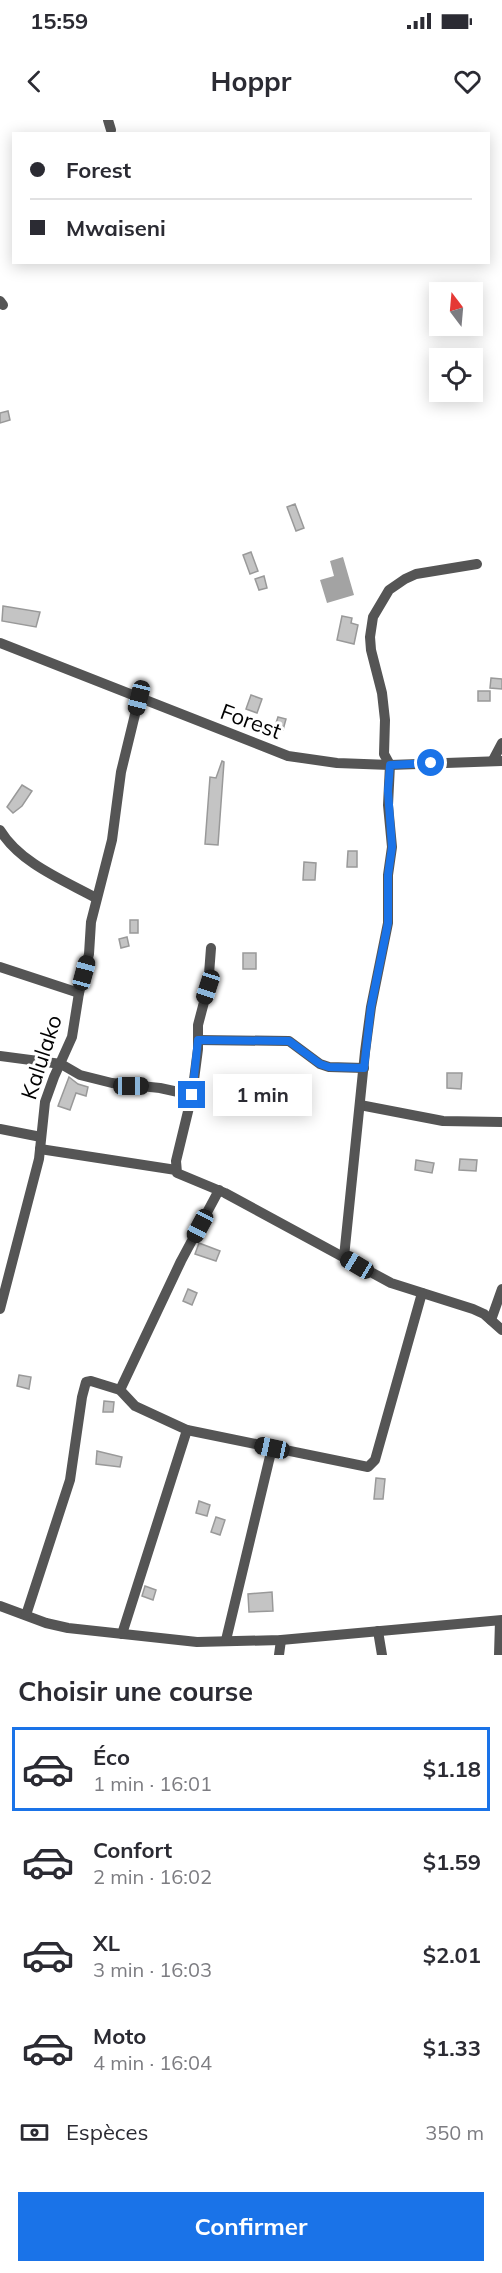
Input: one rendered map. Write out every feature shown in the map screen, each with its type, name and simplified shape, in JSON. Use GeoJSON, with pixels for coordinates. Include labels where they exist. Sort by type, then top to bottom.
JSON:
{"type":"FeatureCollection","features":[{"type":"Feature","properties":{"kind":"street"},"geometry":{"type":"LineString","coordinates":[[344,1257],[371,1007],[388,923],[388,875],[392,847],[388,791],[390,765],[384,754],[385,720],[382,693],[370,637],[374,617],[389,590],[405,579],[416,574],[477,564]]}},
{"type":"Feature","properties":{"kind":"street","name":"Forest"},"geometry":{"type":"LineString","coordinates":[[0,644],[288,756],[337,763],[390,765],[497,761]]}},
{"type":"Feature","properties":{"kind":"street","name":"Kalulako"},"geometry":{"type":"LineString","coordinates":[[0,1310],[39,1159],[45,1102],[72,1037],[79,993],[89,954],[91,922],[112,840],[121,771],[139,698]]}},
{"type":"Feature","properties":{"kind":"street"},"geometry":{"type":"LineString","coordinates":[[497,761],[502,743]]}},
{"type":"Feature","properties":{"kind":"street"},"geometry":{"type":"LineString","coordinates":[[0,830],[11,847],[19,853],[96,898]]}},
{"type":"Feature","properties":{"kind":"street"},"geometry":{"type":"LineString","coordinates":[[176,1170],[192,1095],[201,1011],[208,987],[211,948]]}},
{"type":"Feature","properties":{"kind":"street","name":"Kalulako"},"geometry":{"type":"LineString","coordinates":[[0,967],[79,993]]}},
{"type":"Feature","properties":{"kind":"street"},"geometry":{"type":"LineString","coordinates":[[198,1040],[289,1041],[320,1064],[329,1067],[364,1068]]}},
{"type":"Feature","properties":{"kind":"street"},"geometry":{"type":"LineString","coordinates":[[0,1056],[61,1064],[69,1070],[90,1078],[192,1095]]}},
{"type":"Feature","properties":{"kind":"street"},"geometry":{"type":"LineString","coordinates":[[360,1105],[443,1121],[502,1122]]}},
{"type":"Feature","properties":{"kind":"street"},"geometry":{"type":"LineString","coordinates":[[0,1129],[41,1137]]}},
{"type":"Feature","properties":{"kind":"street"},"geometry":{"type":"LineString","coordinates":[[40,1149],[176,1170],[181,1175],[219,1190],[392,1284],[473,1309],[502,1330]]}},
{"type":"Feature","properties":{"kind":"street"},"geometry":{"type":"LineString","coordinates":[[120,1390],[181,1261],[219,1190]]}},
{"type":"Feature","properties":{"kind":"street"},"geometry":{"type":"LineString","coordinates":[[491,1320],[502,1289]]}},
{"type":"Feature","properties":{"kind":"street"},"geometry":{"type":"LineString","coordinates":[[26,1615],[70,1480],[86,1382],[92,1381],[120,1390],[135,1406],[187,1430],[368,1467],[372,1465],[422,1293]]}},
{"type":"Feature","properties":{"kind":"street"},"geometry":{"type":"LineString","coordinates":[[122,1634],[187,1430]]}},
{"type":"Feature","properties":{"kind":"street"},"geometry":{"type":"LineString","coordinates":[[226,1640],[272,1448]]}},
{"type":"Feature","properties":{"kind":"street"},"geometry":{"type":"LineString","coordinates":[[0,1606],[68,1628],[197,1642],[281,1640],[501,1621],[500,1655]]}},
{"type":"Feature","properties":{"kind":"street"},"geometry":{"type":"LineString","coordinates":[[378,1631],[382,1655]]}},
{"type":"Feature","properties":{"kind":"street"},"geometry":{"type":"LineString","coordinates":[[279,1655],[281,1640]]}},
{"type":"Feature","properties":{"kind":"shaded area"},"geometry":{"type":"Polygon","coordinates":[[[343,557],[354,595],[327,603],[320,580],[334,576],[330,561],[343,557]]]}},
{"type":"Feature","properties":{"kind":"building"},"geometry":{"type":"Polygon","coordinates":[[[8,411],[10,420],[0,423],[0,413],[8,411]]]}},
{"type":"Feature","properties":{"kind":"building"},"geometry":{"type":"Polygon","coordinates":[[[295,504],[304,528],[296,531],[287,507],[295,504]]]}},
{"type":"Feature","properties":{"kind":"building"},"geometry":{"type":"Polygon","coordinates":[[[251,552],[258,571],[250,574],[243,555],[251,552]]]}},
{"type":"Feature","properties":{"kind":"building"},"geometry":{"type":"Polygon","coordinates":[[[264,576],[267,588],[259,590],[255,579],[264,576]]]}},
{"type":"Feature","properties":{"kind":"building"},"geometry":{"type":"Polygon","coordinates":[[[3,606],[40,612],[36,627],[2,621],[3,606]]]}},
{"type":"Feature","properties":{"kind":"building"},"geometry":{"type":"Polygon","coordinates":[[[342,616],[352,618],[351,623],[358,625],[354,644],[337,640],[342,616]]]}},
{"type":"Feature","properties":{"kind":"building"},"geometry":{"type":"Polygon","coordinates":[[[491,678],[502,679],[502,689],[490,688],[491,678]]]}},
{"type":"Feature","properties":{"kind":"building"},"geometry":{"type":"Polygon","coordinates":[[[478,691],[490,691],[490,701],[478,701],[478,691]]]}},
{"type":"Feature","properties":{"kind":"building"},"geometry":{"type":"Polygon","coordinates":[[[251,695],[262,699],[257,713],[246,709],[251,695]]]}},
{"type":"Feature","properties":{"kind":"building"},"geometry":{"type":"Polygon","coordinates":[[[278,717],[286,719],[283,730],[275,726],[278,717]]]}},
{"type":"Feature","properties":{"kind":"building"},"geometry":{"type":"Polygon","coordinates":[[[222,761],[224,762],[218,845],[205,844],[210,777],[216,778],[222,761]]]}},
{"type":"Feature","properties":{"kind":"building"},"geometry":{"type":"Polygon","coordinates":[[[22,785],[32,791],[22,806],[13,813],[7,807],[22,785]]]}},
{"type":"Feature","properties":{"kind":"building"},"geometry":{"type":"Polygon","coordinates":[[[348,851],[357,851],[357,867],[347,867],[348,851]]]}},
{"type":"Feature","properties":{"kind":"building"},"geometry":{"type":"Polygon","coordinates":[[[304,862],[316,863],[315,880],[303,880],[304,862]]]}},
{"type":"Feature","properties":{"kind":"building"},"geometry":{"type":"Polygon","coordinates":[[[130,920],[138,920],[138,933],[130,933],[130,920]]]}},
{"type":"Feature","properties":{"kind":"building"},"geometry":{"type":"Polygon","coordinates":[[[127,937],[129,946],[121,948],[119,939],[127,937]]]}},
{"type":"Feature","properties":{"kind":"building"},"geometry":{"type":"Polygon","coordinates":[[[243,953],[256,953],[256,969],[243,969],[243,953]]]}},
{"type":"Feature","properties":{"kind":"building"},"geometry":{"type":"Polygon","coordinates":[[[447,1073],[462,1073],[461,1089],[447,1088],[447,1073]]]}},
{"type":"Feature","properties":{"kind":"building"},"geometry":{"type":"Polygon","coordinates":[[[69,1077],[78,1084],[88,1087],[86,1096],[76,1093],[70,1110],[58,1106],[69,1077]]]}},
{"type":"Feature","properties":{"kind":"building"},"geometry":{"type":"Polygon","coordinates":[[[460,1159],[477,1160],[476,1171],[459,1170],[460,1159]]]}},
{"type":"Feature","properties":{"kind":"building"},"geometry":{"type":"Polygon","coordinates":[[[416,1160],[434,1163],[432,1173],[415,1170],[416,1160]]]}},
{"type":"Feature","properties":{"kind":"building"},"geometry":{"type":"Polygon","coordinates":[[[199,1243],[220,1251],[216,1261],[195,1254],[199,1243]]]}},
{"type":"Feature","properties":{"kind":"building"},"geometry":{"type":"Polygon","coordinates":[[[188,1289],[197,1293],[192,1305],[183,1301],[188,1289]]]}},
{"type":"Feature","properties":{"kind":"building"},"geometry":{"type":"Polygon","coordinates":[[[19,1375],[31,1377],[29,1389],[17,1386],[19,1375]]]}},
{"type":"Feature","properties":{"kind":"building"},"geometry":{"type":"Polygon","coordinates":[[[104,1401],[114,1402],[113,1412],[103,1412],[104,1401]]]}},
{"type":"Feature","properties":{"kind":"building"},"geometry":{"type":"Polygon","coordinates":[[[97,1451],[122,1457],[120,1467],[96,1464],[97,1451]]]}},
{"type":"Feature","properties":{"kind":"building"},"geometry":{"type":"Polygon","coordinates":[[[376,1478],[385,1479],[383,1499],[374,1499],[376,1478]]]}},
{"type":"Feature","properties":{"kind":"building"},"geometry":{"type":"Polygon","coordinates":[[[199,1501],[210,1505],[207,1516],[196,1513],[199,1501]]]}},
{"type":"Feature","properties":{"kind":"building"},"geometry":{"type":"Polygon","coordinates":[[[216,1517],[225,1520],[220,1535],[211,1532],[216,1517]]]}},
{"type":"Feature","properties":{"kind":"building"},"geometry":{"type":"Polygon","coordinates":[[[145,1586],[156,1590],[153,1600],[142,1596],[145,1586]]]}},
{"type":"Feature","properties":{"kind":"building"},"geometry":{"type":"Polygon","coordinates":[[[272,1592],[273,1611],[249,1612],[248,1594],[272,1592]]]}},
{"type":"Feature","properties":{"kind":"route"},"geometry":{"type":"LineString","coordinates":[[192,1095],[198,1040],[289,1041],[320,1064],[329,1067],[364,1068],[371,1007],[389,913],[388,875],[392,847],[388,805],[390,765],[431,763]]}}]}
